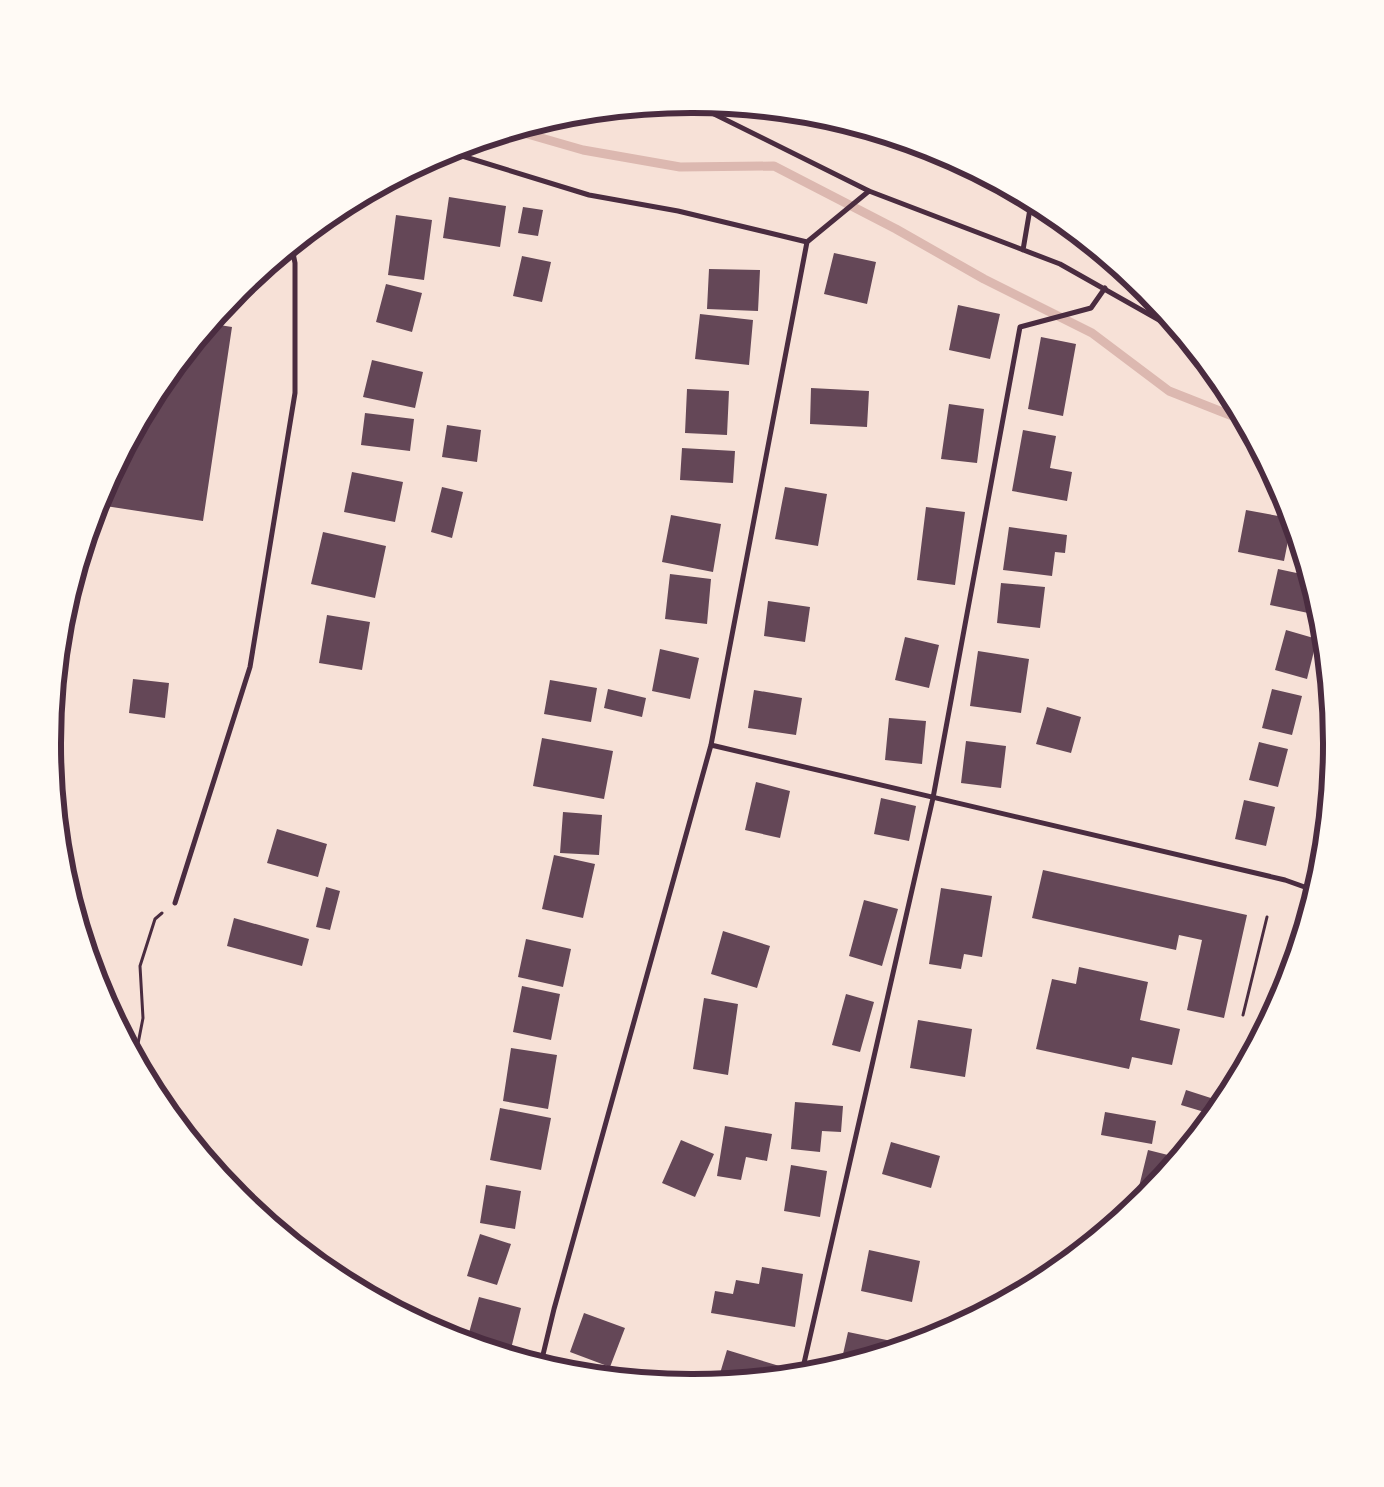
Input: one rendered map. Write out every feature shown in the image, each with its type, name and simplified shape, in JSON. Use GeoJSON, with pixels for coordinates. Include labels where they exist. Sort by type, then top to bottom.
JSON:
{"type":"FeatureCollection","features":[{"type":"Feature","properties":{"kind":"street"},"geometry":{"type":"LineString","coordinates":[[716,114],[869,191],[1060,264],[1158,319]]}},
{"type":"Feature","properties":{"kind":"street"},"geometry":{"type":"LineString","coordinates":[[463,156],[588,196],[678,211],[807,242]]}},
{"type":"Feature","properties":{"kind":"street"},"geometry":{"type":"LineString","coordinates":[[543,1356],[554,1309],[711,745],[807,242],[869,191]]}},
{"type":"Feature","properties":{"kind":"street"},"geometry":{"type":"LineString","coordinates":[[1023,250],[1030,211]]}},
{"type":"Feature","properties":{"kind":"street"},"geometry":{"type":"LineString","coordinates":[[175,904],[250,667],[295,393],[295,263],[293,255]]}},
{"type":"Feature","properties":{"kind":"street"},"geometry":{"type":"LineString","coordinates":[[804,1364],[933,798],[1020,327],[1091,308],[1105,288]]}},
{"type":"Feature","properties":{"kind":"street"},"geometry":{"type":"LineString","coordinates":[[711,745],[1285,880],[1306,887]]}},
{"type":"Feature","properties":{"kind":"path"},"geometry":{"type":"LineString","coordinates":[[138,1044],[143,1018],[140,966],[154,919],[175,904]]}},
{"type":"Feature","properties":{"kind":"path"},"geometry":{"type":"LineString","coordinates":[[1243,1014],[1267,917]]}},
{"type":"Feature","properties":{"kind":"building"},"geometry":{"type":"Polygon","coordinates":[[[449,197],[506,206],[500,247],[443,238],[449,197]]]}},
{"type":"Feature","properties":{"kind":"building"},"geometry":{"type":"Polygon","coordinates":[[[523,207],[543,210],[538,236],[518,233],[523,207]]]}},
{"type":"Feature","properties":{"kind":"building"},"geometry":{"type":"Polygon","coordinates":[[[396,215],[432,220],[424,280],[388,275],[396,215]]]}},
{"type":"Feature","properties":{"kind":"building"},"geometry":{"type":"Polygon","coordinates":[[[834,253],[876,262],[867,304],[824,294],[834,253]]]}},
{"type":"Feature","properties":{"kind":"building"},"geometry":{"type":"Polygon","coordinates":[[[522,256],[551,262],[542,302],[513,296],[522,256]]]}},
{"type":"Feature","properties":{"kind":"building"},"geometry":{"type":"Polygon","coordinates":[[[709,269],[760,270],[758,311],[707,309],[709,269]]]}},
{"type":"Feature","properties":{"kind":"building"},"geometry":{"type":"Polygon","coordinates":[[[386,284],[422,293],[412,332],[376,322],[386,284]]]}},
{"type":"Feature","properties":{"kind":"building"},"geometry":{"type":"Polygon","coordinates":[[[958,305],[1000,314],[990,359],[949,350],[958,305]]]}},
{"type":"Feature","properties":{"kind":"building"},"geometry":{"type":"Polygon","coordinates":[[[700,314],[753,320],[749,365],[695,359],[700,314]]]}},
{"type":"Feature","properties":{"kind":"building"},"geometry":{"type":"Polygon","coordinates":[[[221,325],[232,327],[203,521],[107,506],[126,465],[146,428],[168,393],[221,325]]]}},
{"type":"Feature","properties":{"kind":"building"},"geometry":{"type":"Polygon","coordinates":[[[1041,337],[1076,344],[1063,416],[1028,409],[1041,337]]]}},
{"type":"Feature","properties":{"kind":"building"},"geometry":{"type":"Polygon","coordinates":[[[372,360],[423,372],[415,408],[363,397],[372,360]]]}},
{"type":"Feature","properties":{"kind":"building"},"geometry":{"type":"Polygon","coordinates":[[[811,388],[869,391],[867,427],[810,424],[811,388]]]}},
{"type":"Feature","properties":{"kind":"building"},"geometry":{"type":"Polygon","coordinates":[[[687,389],[729,391],[727,435],[685,433],[687,389]]]}},
{"type":"Feature","properties":{"kind":"building"},"geometry":{"type":"Polygon","coordinates":[[[949,404],[984,409],[977,463],[941,459],[949,404]]]}},
{"type":"Feature","properties":{"kind":"building"},"geometry":{"type":"Polygon","coordinates":[[[365,413],[414,419],[410,451],[361,445],[365,413]]]}},
{"type":"Feature","properties":{"kind":"building"},"geometry":{"type":"Polygon","coordinates":[[[447,425],[481,430],[477,462],[442,457],[447,425]]]}},
{"type":"Feature","properties":{"kind":"building"},"geometry":{"type":"Polygon","coordinates":[[[1023,430],[1056,436],[1050,468],[1072,472],[1067,501],[1012,491],[1023,430]]]}},
{"type":"Feature","properties":{"kind":"building"},"geometry":{"type":"Polygon","coordinates":[[[682,448],[735,451],[733,483],[680,480],[682,448]]]}},
{"type":"Feature","properties":{"kind":"building"},"geometry":{"type":"Polygon","coordinates":[[[352,472],[403,482],[395,522],[344,512],[352,472]]]}},
{"type":"Feature","properties":{"kind":"building"},"geometry":{"type":"Polygon","coordinates":[[[442,487],[463,492],[452,538],[431,532],[442,487]]]}},
{"type":"Feature","properties":{"kind":"building"},"geometry":{"type":"Polygon","coordinates":[[[785,487],[827,494],[818,546],[775,539],[785,487]]]}},
{"type":"Feature","properties":{"kind":"building"},"geometry":{"type":"Polygon","coordinates":[[[926,507],[965,512],[955,585],[917,580],[926,507]]]}},
{"type":"Feature","properties":{"kind":"building"},"geometry":{"type":"Polygon","coordinates":[[[1246,510],[1280,516],[1288,539],[1284,561],[1238,552],[1246,510]]]}},
{"type":"Feature","properties":{"kind":"building"},"geometry":{"type":"Polygon","coordinates":[[[671,515],[721,524],[713,572],[662,562],[671,515]]]}},
{"type":"Feature","properties":{"kind":"building"},"geometry":{"type":"Polygon","coordinates":[[[1009,527],[1067,535],[1065,553],[1055,552],[1052,576],[1003,570],[1009,527]]]}},
{"type":"Feature","properties":{"kind":"building"},"geometry":{"type":"Polygon","coordinates":[[[323,532],[386,546],[375,598],[311,584],[323,532]]]}},
{"type":"Feature","properties":{"kind":"building"},"geometry":{"type":"Polygon","coordinates":[[[1278,569],[1299,574],[1309,613],[1270,605],[1278,569]]]}},
{"type":"Feature","properties":{"kind":"building"},"geometry":{"type":"Polygon","coordinates":[[[670,574],[711,579],[707,624],[665,619],[670,574]]]}},
{"type":"Feature","properties":{"kind":"building"},"geometry":{"type":"Polygon","coordinates":[[[1001,583],[1045,587],[1040,628],[997,623],[1001,583]]]}},
{"type":"Feature","properties":{"kind":"building"},"geometry":{"type":"Polygon","coordinates":[[[768,601],[810,607],[805,642],[764,636],[768,601]]]}},
{"type":"Feature","properties":{"kind":"building"},"geometry":{"type":"Polygon","coordinates":[[[327,615],[370,622],[362,670],[319,663],[327,615]]]}},
{"type":"Feature","properties":{"kind":"building"},"geometry":{"type":"Polygon","coordinates":[[[1286,630],[1314,638],[1315,647],[1307,679],[1275,670],[1286,630]]]}},
{"type":"Feature","properties":{"kind":"building"},"geometry":{"type":"Polygon","coordinates":[[[905,637],[939,645],[929,688],[895,680],[905,637]]]}},
{"type":"Feature","properties":{"kind":"building"},"geometry":{"type":"Polygon","coordinates":[[[660,649],[699,658],[690,699],[652,691],[660,649]]]}},
{"type":"Feature","properties":{"kind":"building"},"geometry":{"type":"Polygon","coordinates":[[[978,651],[1029,659],[1021,713],[970,706],[978,651]]]}},
{"type":"Feature","properties":{"kind":"building"},"geometry":{"type":"Polygon","coordinates":[[[133,679],[169,683],[165,718],[129,713],[133,679]]]}},
{"type":"Feature","properties":{"kind":"building"},"geometry":{"type":"Polygon","coordinates":[[[550,680],[597,688],[591,722],[544,714],[550,680]]]}},
{"type":"Feature","properties":{"kind":"building"},"geometry":{"type":"Polygon","coordinates":[[[608,689],[646,698],[642,717],[604,708],[608,689]]]}},
{"type":"Feature","properties":{"kind":"building"},"geometry":{"type":"Polygon","coordinates":[[[1272,689],[1302,696],[1292,735],[1262,728],[1272,689]]]}},
{"type":"Feature","properties":{"kind":"building"},"geometry":{"type":"Polygon","coordinates":[[[754,690],[802,698],[796,735],[748,728],[754,690]]]}},
{"type":"Feature","properties":{"kind":"building"},"geometry":{"type":"Polygon","coordinates":[[[1047,707],[1081,717],[1071,753],[1036,744],[1047,707]]]}},
{"type":"Feature","properties":{"kind":"building"},"geometry":{"type":"Polygon","coordinates":[[[889,718],[926,721],[922,764],[885,760],[889,718]]]}},
{"type":"Feature","properties":{"kind":"building"},"geometry":{"type":"Polygon","coordinates":[[[542,738],[613,751],[604,799],[533,786],[542,738]]]}},
{"type":"Feature","properties":{"kind":"building"},"geometry":{"type":"Polygon","coordinates":[[[966,741],[1006,746],[1001,788],[961,783],[966,741]]]}},
{"type":"Feature","properties":{"kind":"building"},"geometry":{"type":"Polygon","coordinates":[[[1259,742],[1288,749],[1278,787],[1249,780],[1259,742]]]}},
{"type":"Feature","properties":{"kind":"building"},"geometry":{"type":"Polygon","coordinates":[[[756,782],[790,791],[780,838],[745,830],[756,782]]]}},
{"type":"Feature","properties":{"kind":"building"},"geometry":{"type":"Polygon","coordinates":[[[881,798],[916,806],[909,841],[874,834],[881,798]]]}},
{"type":"Feature","properties":{"kind":"building"},"geometry":{"type":"Polygon","coordinates":[[[1244,800],[1275,807],[1266,846],[1235,839],[1244,800]]]}},
{"type":"Feature","properties":{"kind":"building"},"geometry":{"type":"Polygon","coordinates":[[[563,812],[602,815],[599,855],[560,853],[563,812]]]}},
{"type":"Feature","properties":{"kind":"building"},"geometry":{"type":"Polygon","coordinates":[[[277,829],[327,844],[318,877],[267,863],[277,829]]]}},
{"type":"Feature","properties":{"kind":"building"},"geometry":{"type":"Polygon","coordinates":[[[554,855],[595,864],[583,918],[542,909],[554,855]]]}},
{"type":"Feature","properties":{"kind":"building"},"geometry":{"type":"Polygon","coordinates":[[[1043,870],[1247,915],[1224,1018],[1187,1010],[1202,940],[1179,935],[1176,950],[1032,918],[1043,870]]]}},
{"type":"Feature","properties":{"kind":"building"},"geometry":{"type":"Polygon","coordinates":[[[326,887],[340,891],[330,930],[316,927],[326,887]]]}},
{"type":"Feature","properties":{"kind":"building"},"geometry":{"type":"Polygon","coordinates":[[[941,888],[992,896],[982,957],[964,954],[961,969],[929,964],[941,888]]]}},
{"type":"Feature","properties":{"kind":"building"},"geometry":{"type":"Polygon","coordinates":[[[864,900],[898,909],[882,966],[849,956],[864,900]]]}},
{"type":"Feature","properties":{"kind":"building"},"geometry":{"type":"Polygon","coordinates":[[[234,918],[309,939],[302,966],[227,946],[234,918]]]}},
{"type":"Feature","properties":{"kind":"building"},"geometry":{"type":"Polygon","coordinates":[[[723,931],[770,946],[757,988],[711,974],[723,931]]]}},
{"type":"Feature","properties":{"kind":"building"},"geometry":{"type":"Polygon","coordinates":[[[526,939],[571,949],[563,987],[518,977],[526,939]]]}},
{"type":"Feature","properties":{"kind":"building"},"geometry":{"type":"Polygon","coordinates":[[[1079,967],[1148,982],[1140,1020],[1180,1029],[1172,1065],[1132,1057],[1129,1069],[1036,1049],[1052,979],[1076,984],[1079,967]]]}},
{"type":"Feature","properties":{"kind":"building"},"geometry":{"type":"Polygon","coordinates":[[[522,986],[560,994],[551,1040],[513,1032],[522,986]]]}},
{"type":"Feature","properties":{"kind":"building"},"geometry":{"type":"Polygon","coordinates":[[[846,994],[874,1002],[860,1052],[832,1045],[846,994]]]}},
{"type":"Feature","properties":{"kind":"building"},"geometry":{"type":"Polygon","coordinates":[[[704,998],[738,1004],[728,1075],[693,1069],[704,998]]]}},
{"type":"Feature","properties":{"kind":"building"},"geometry":{"type":"Polygon","coordinates":[[[918,1020],[972,1029],[965,1077],[910,1068],[918,1020]]]}},
{"type":"Feature","properties":{"kind":"building"},"geometry":{"type":"Polygon","coordinates":[[[511,1048],[557,1055],[548,1109],[503,1101],[511,1048]]]}},
{"type":"Feature","properties":{"kind":"building"},"geometry":{"type":"Polygon","coordinates":[[[1186,1090],[1213,1099],[1203,1112],[1181,1105],[1186,1090]]]}},
{"type":"Feature","properties":{"kind":"building"},"geometry":{"type":"Polygon","coordinates":[[[795,1102],[843,1106],[841,1132],[822,1131],[820,1152],[791,1149],[795,1102]]]}},
{"type":"Feature","properties":{"kind":"building"},"geometry":{"type":"Polygon","coordinates":[[[500,1108],[551,1118],[541,1170],[490,1160],[500,1108]]]}},
{"type":"Feature","properties":{"kind":"building"},"geometry":{"type":"Polygon","coordinates":[[[1105,1112],[1156,1121],[1152,1144],[1101,1135],[1105,1112]]]}},
{"type":"Feature","properties":{"kind":"building"},"geometry":{"type":"Polygon","coordinates":[[[725,1126],[772,1134],[767,1161],[746,1157],[741,1180],[717,1176],[725,1126]]]}},
{"type":"Feature","properties":{"kind":"building"},"geometry":{"type":"Polygon","coordinates":[[[681,1140],[714,1154],[695,1197],[662,1183],[681,1140]]]}},
{"type":"Feature","properties":{"kind":"building"},"geometry":{"type":"Polygon","coordinates":[[[891,1142],[940,1156],[931,1188],[882,1174],[891,1142]]]}},
{"type":"Feature","properties":{"kind":"building"},"geometry":{"type":"Polygon","coordinates":[[[1148,1150],[1169,1155],[1166,1159],[1138,1190],[1148,1150]]]}},
{"type":"Feature","properties":{"kind":"building"},"geometry":{"type":"Polygon","coordinates":[[[791,1165],[827,1171],[820,1217],[784,1211],[791,1165]]]}},
{"type":"Feature","properties":{"kind":"building"},"geometry":{"type":"Polygon","coordinates":[[[486,1185],[521,1191],[515,1229],[480,1223],[486,1185]]]}},
{"type":"Feature","properties":{"kind":"building"},"geometry":{"type":"Polygon","coordinates":[[[480,1234],[511,1244],[497,1285],[467,1276],[480,1234]]]}},
{"type":"Feature","properties":{"kind":"building"},"geometry":{"type":"Polygon","coordinates":[[[869,1250],[920,1261],[912,1302],[861,1291],[869,1250]]]}},
{"type":"Feature","properties":{"kind":"building"},"geometry":{"type":"Polygon","coordinates":[[[762,1267],[803,1274],[795,1327],[711,1313],[715,1291],[733,1294],[736,1280],[759,1284],[762,1267]]]}},
{"type":"Feature","properties":{"kind":"building"},"geometry":{"type":"Polygon","coordinates":[[[479,1297],[521,1308],[511,1348],[469,1333],[479,1297]]]}},
{"type":"Feature","properties":{"kind":"building"},"geometry":{"type":"Polygon","coordinates":[[[584,1313],[625,1328],[610,1367],[570,1352],[584,1313]]]}},
{"type":"Feature","properties":{"kind":"building"},"geometry":{"type":"Polygon","coordinates":[[[848,1332],[894,1341],[855,1353],[843,1356],[848,1332]]]}},
{"type":"Feature","properties":{"kind":"building"},"geometry":{"type":"Polygon","coordinates":[[[727,1350],[784,1367],[733,1373],[720,1373],[727,1350]]]}},
{"type":"Feature","properties":{"kind":"waterway"},"geometry":{"type":"LineString","coordinates":[[528,134],[583,150],[680,167],[774,166],[896,229],[984,279],[1092,333],[1169,391],[1230,415]]}}]}
